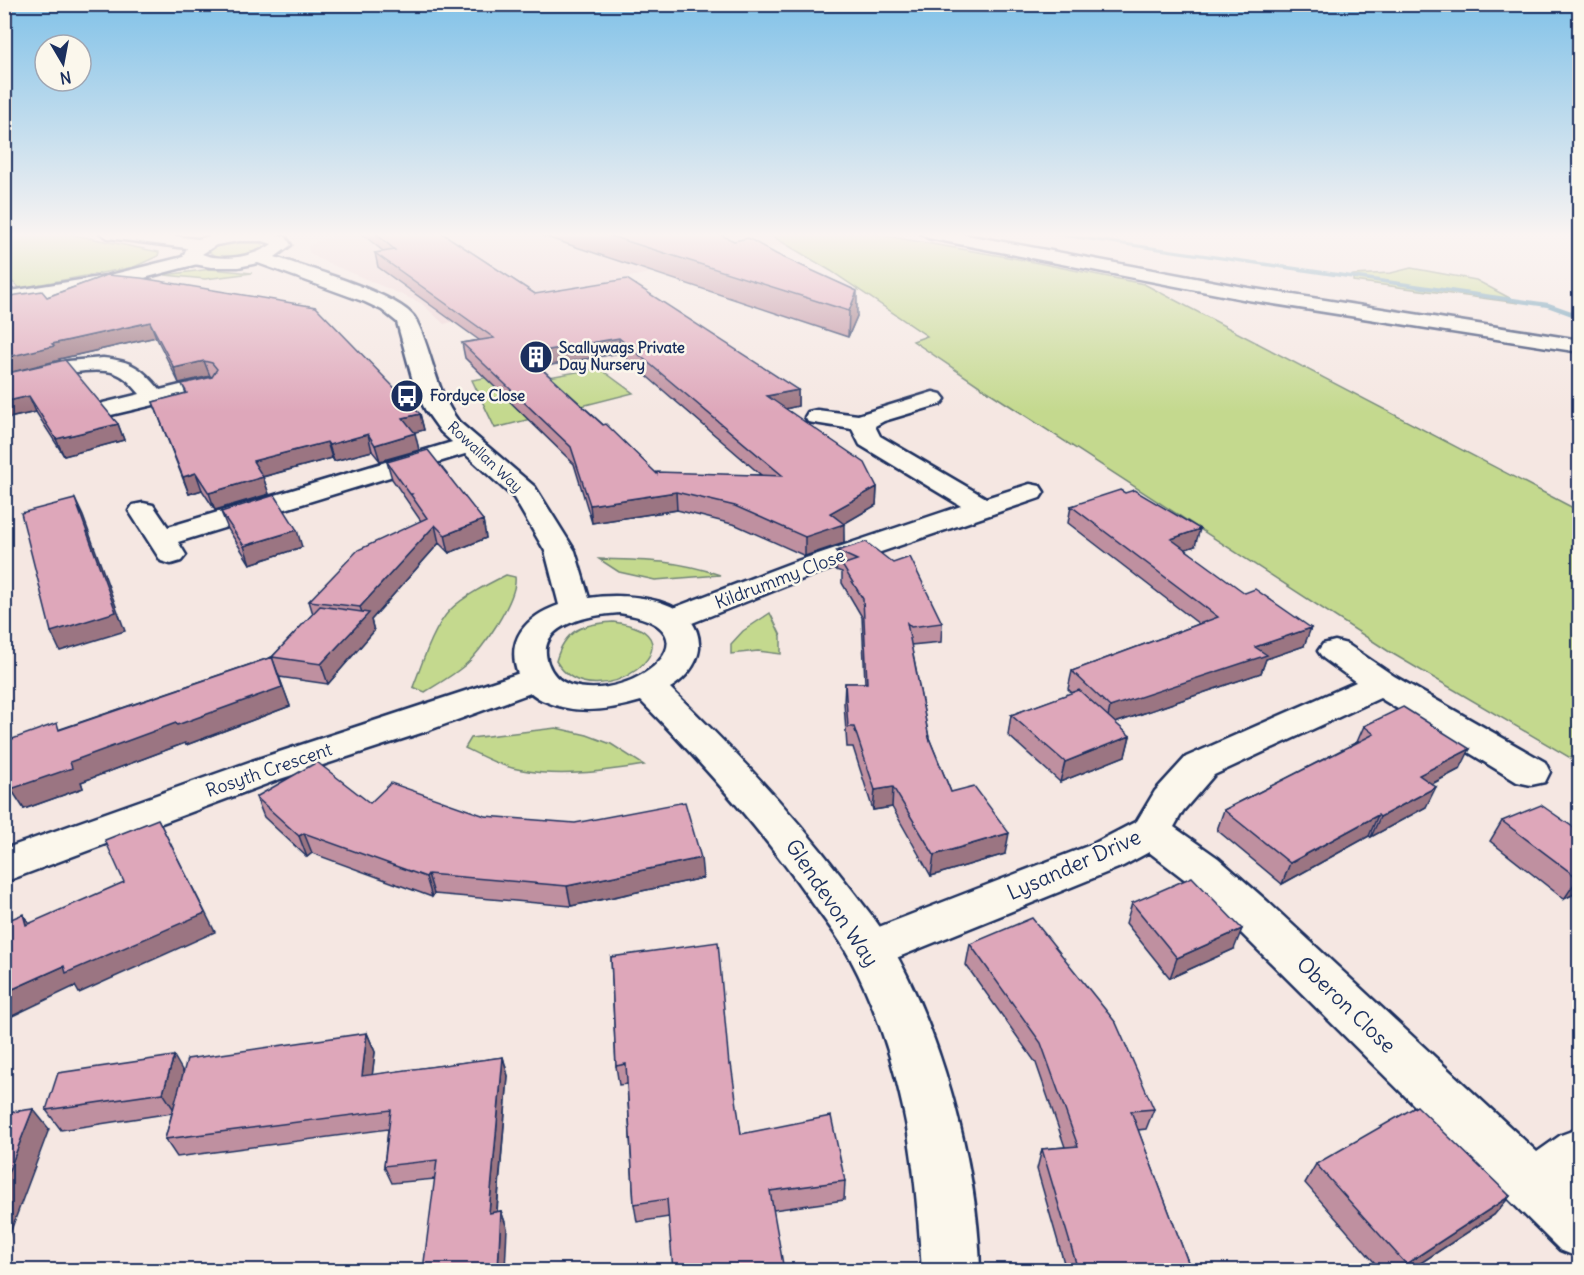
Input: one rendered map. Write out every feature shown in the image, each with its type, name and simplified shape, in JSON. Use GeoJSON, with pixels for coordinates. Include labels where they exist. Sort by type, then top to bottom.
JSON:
{"type":"FeatureCollection","features":[{"type":"Feature","properties":{"kind":"street"},"geometry":{"type":"LineString","coordinates":[[4,298],[39,292]]}},
{"type":"Feature","properties":{"kind":"street","name":"Rowallan Way"},"geometry":{"type":"LineString","coordinates":[[362,292],[399,313],[406,321],[433,401],[450,427],[525,493],[560,551],[576,609]]}},
{"type":"Feature","properties":{"kind":"street"},"geometry":{"type":"LineString","coordinates":[[1240,292],[1578,346]]}},
{"type":"Feature","properties":{"kind":"street"},"geometry":{"type":"LineString","coordinates":[[4,382],[77,367],[116,367],[128,370],[155,398]]}},
{"type":"Feature","properties":{"kind":"street"},"geometry":{"type":"LineString","coordinates":[[111,408],[209,386]]}},
{"type":"Feature","properties":{"kind":"street"},"geometry":{"type":"LineString","coordinates":[[817,417],[862,423],[875,416],[933,399]]}},
{"type":"Feature","properties":{"kind":"street"},"geometry":{"type":"LineString","coordinates":[[862,423],[869,440],[982,508]]}},
{"type":"Feature","properties":{"kind":"street"},"geometry":{"type":"LineString","coordinates":[[143,512],[166,547],[469,445]]}},
{"type":"Feature","properties":{"kind":"street","name":"Kildrummy Close"},"geometry":{"type":"LineString","coordinates":[[671,620],[802,569],[1030,492]]}},
{"type":"Feature","properties":{"kind":"street"},"geometry":{"type":"LineString","coordinates":[[619,604],[641,607],[671,620],[681,631],[685,646],[682,660],[672,673],[648,687],[619,696],[583,699],[555,694],[535,680],[530,661],[531,646],[541,626],[576,609],[619,604]]}},
{"type":"Feature","properties":{"kind":"street"},"geometry":{"type":"LineString","coordinates":[[1335,651],[1382,684],[1531,772]]}},
{"type":"Feature","properties":{"kind":"street","name":"Rosyth Crescent"},"geometry":{"type":"LineString","coordinates":[[4,866],[266,770],[535,680]]}},
{"type":"Feature","properties":{"kind":"street","name":"Lysander Drive"},"geometry":{"type":"LineString","coordinates":[[869,950],[1108,855],[1151,832],[1170,801],[1200,766],[1382,684]]}},
{"type":"Feature","properties":{"kind":"street","name":"Glendevon Way"},"geometry":{"type":"LineString","coordinates":[[648,687],[714,750],[796,846],[869,950],[918,1061],[939,1143],[949,1224],[951,1270]]}},
{"type":"Feature","properties":{"kind":"street","name":"Oberon Close"},"geometry":{"type":"LineString","coordinates":[[1151,832],[1203,870],[1252,915],[1580,1230]]}},
{"type":"Feature","properties":{"kind":"street"},"geometry":{"type":"LineString","coordinates":[[1535,1187],[1580,1154]]}},
{"type":"Feature","properties":{"kind":"shaded area"},"geometry":{"type":"Polygon","coordinates":[[[397,292],[566,292],[444,324],[421,303],[397,292]]]}},
{"type":"Feature","properties":{"kind":"green space"},"geometry":{"type":"Polygon","coordinates":[[[863,292],[1160,292],[1579,511],[1579,763],[1388,651],[913,341],[927,336],[863,292]]]}},
{"type":"Feature","properties":{"kind":"green space"},"geometry":{"type":"Polygon","coordinates":[[[1440,292],[1499,292],[1519,303],[1440,292]]]}},
{"type":"Feature","properties":{"kind":"green space"},"geometry":{"type":"Polygon","coordinates":[[[599,368],[633,393],[495,428],[472,380],[532,370],[538,379],[599,368]]]}},
{"type":"Feature","properties":{"kind":"green space"},"geometry":{"type":"Polygon","coordinates":[[[599,559],[674,564],[720,575],[655,580],[619,572],[599,559]]]}},
{"type":"Feature","properties":{"kind":"green space"},"geometry":{"type":"Polygon","coordinates":[[[506,575],[515,577],[511,598],[480,650],[459,670],[425,692],[413,687],[433,636],[450,610],[469,595],[506,575]]]}},
{"type":"Feature","properties":{"kind":"green space"},"geometry":{"type":"Polygon","coordinates":[[[770,613],[781,636],[781,654],[758,651],[731,654],[731,644],[743,631],[770,613]]]}},
{"type":"Feature","properties":{"kind":"green space"},"geometry":{"type":"Polygon","coordinates":[[[613,622],[641,630],[652,642],[649,656],[636,670],[617,680],[595,684],[573,678],[556,661],[564,642],[577,630],[593,624],[613,622]]]}},
{"type":"Feature","properties":{"kind":"green space"},"geometry":{"type":"Polygon","coordinates":[[[556,728],[587,735],[611,744],[644,765],[583,773],[537,772],[507,767],[465,748],[471,738],[556,728]]]}},
{"type":"Feature","properties":{"kind":"building"},"geometry":{"type":"Polygon","coordinates":[[[43,292],[47,297],[59,292],[228,292],[316,307],[420,414],[403,418],[415,433],[375,445],[368,434],[253,461],[263,477],[209,493],[196,473],[183,477],[153,402],[187,393],[182,384],[212,377],[217,369],[212,363],[204,361],[174,368],[150,322],[52,344],[54,346],[4,358],[4,297],[43,292]]]}},
{"type":"Feature","properties":{"kind":"building"},"geometry":{"type":"Polygon","coordinates":[[[430,292],[648,292],[798,390],[767,396],[865,463],[877,487],[830,513],[844,524],[805,537],[735,506],[676,492],[590,505],[571,447],[462,343],[494,338],[430,292]],[[619,338],[525,354],[603,425],[606,424],[657,474],[657,472],[783,476],[619,338]]]}},
{"type":"Feature","properties":{"kind":"building"},"geometry":{"type":"Polygon","coordinates":[[[790,292],[856,292],[849,311],[790,292]]]}},
{"type":"Feature","properties":{"kind":"building"},"geometry":{"type":"Polygon","coordinates":[[[65,360],[118,424],[56,439],[29,396],[4,402],[4,374],[65,360]]]}},
{"type":"Feature","properties":{"kind":"building"},"geometry":{"type":"Polygon","coordinates":[[[428,450],[483,520],[445,535],[435,525],[360,607],[309,601],[358,550],[427,518],[387,462],[428,450]]]}},
{"type":"Feature","properties":{"kind":"building"},"geometry":{"type":"Polygon","coordinates":[[[1120,490],[1125,493],[1134,490],[1200,529],[1171,539],[1245,593],[1255,589],[1311,628],[1255,647],[1267,655],[1110,707],[1072,671],[1218,617],[1071,506],[1120,490]]]}},
{"type":"Feature","properties":{"kind":"building"},"geometry":{"type":"Polygon","coordinates":[[[275,495],[297,530],[244,546],[221,512],[275,495]]]}},
{"type":"Feature","properties":{"kind":"building"},"geometry":{"type":"Polygon","coordinates":[[[75,499],[116,612],[51,632],[21,513],[75,499]]]}},
{"type":"Feature","properties":{"kind":"building"},"geometry":{"type":"Polygon","coordinates":[[[866,542],[893,563],[910,557],[942,623],[911,627],[907,623],[929,738],[951,792],[974,786],[1009,833],[934,855],[893,787],[875,790],[854,727],[848,727],[845,683],[867,683],[863,599],[842,565],[857,560],[837,551],[866,542]]]}},
{"type":"Feature","properties":{"kind":"building"},"geometry":{"type":"Polygon","coordinates":[[[320,606],[369,613],[321,664],[272,657],[320,606]]]}},
{"type":"Feature","properties":{"kind":"building"},"geometry":{"type":"Polygon","coordinates":[[[272,657],[282,687],[70,762],[72,768],[11,789],[4,755],[4,742],[57,723],[59,730],[272,657]]]}},
{"type":"Feature","properties":{"kind":"building"},"geometry":{"type":"Polygon","coordinates":[[[1079,690],[1130,736],[1065,762],[1011,715],[1079,690]]]}},
{"type":"Feature","properties":{"kind":"building"},"geometry":{"type":"Polygon","coordinates":[[[1403,707],[1470,749],[1419,775],[1436,787],[1380,817],[1378,815],[1290,863],[1224,810],[1374,734],[1364,726],[1403,707]]]}},
{"type":"Feature","properties":{"kind":"building"},"geometry":{"type":"Polygon","coordinates":[[[317,762],[370,803],[391,783],[485,816],[575,823],[685,802],[701,858],[567,886],[428,874],[426,877],[304,833],[299,836],[256,797],[317,762]]]}},
{"type":"Feature","properties":{"kind":"building"},"geometry":{"type":"Polygon","coordinates":[[[1541,805],[1580,832],[1580,877],[1578,878],[1502,821],[1541,805]]]}},
{"type":"Feature","properties":{"kind":"building"},"geometry":{"type":"Polygon","coordinates":[[[158,819],[205,913],[66,973],[64,966],[4,993],[4,922],[23,914],[26,925],[124,882],[105,840],[158,819]]]}},
{"type":"Feature","properties":{"kind":"building"},"geometry":{"type":"Polygon","coordinates":[[[1192,877],[1242,929],[1177,958],[1132,903],[1192,877]]]}},
{"type":"Feature","properties":{"kind":"building"},"geometry":{"type":"Polygon","coordinates":[[[1032,918],[1116,1023],[1154,1109],[1131,1111],[1191,1270],[1078,1270],[1042,1149],[1078,1146],[1041,1043],[970,944],[1032,918]]]}},
{"type":"Feature","properties":{"kind":"building"},"geometry":{"type":"Polygon","coordinates":[[[718,942],[729,1065],[731,1064],[741,1134],[831,1116],[845,1181],[770,1191],[784,1270],[673,1270],[667,1199],[634,1204],[626,1064],[616,1066],[611,957],[718,942]]]}},
{"type":"Feature","properties":{"kind":"building"},"geometry":{"type":"Polygon","coordinates":[[[367,1033],[362,1076],[503,1057],[489,1213],[501,1211],[498,1270],[423,1270],[437,1160],[384,1166],[391,1110],[165,1139],[187,1059],[367,1033]]]}},
{"type":"Feature","properties":{"kind":"building"},"geometry":{"type":"Polygon","coordinates":[[[174,1056],[163,1093],[46,1110],[58,1073],[174,1056]]]}},
{"type":"Feature","properties":{"kind":"building"},"geometry":{"type":"Polygon","coordinates":[[[1417,1106],[1510,1196],[1406,1264],[1316,1164],[1417,1106]]]}},
{"type":"Feature","properties":{"kind":"building"},"geometry":{"type":"Polygon","coordinates":[[[33,1109],[4,1183],[4,1113],[33,1109]]]}},
{"type":"Feature","properties":{"kind":"waterway"},"geometry":{"type":"LineString","coordinates":[[1461,292],[1549,305],[1580,317]]}},
{"type":"Feature","properties":{"kind":"place","name":"Scallywags Private Day Nursery"},"geometry":{"type":"Point","coordinates":[536,357]}},
{"type":"Feature","properties":{"kind":"place","name":"Fordyce Close"},"geometry":{"type":"Point","coordinates":[407,396]}}]}
